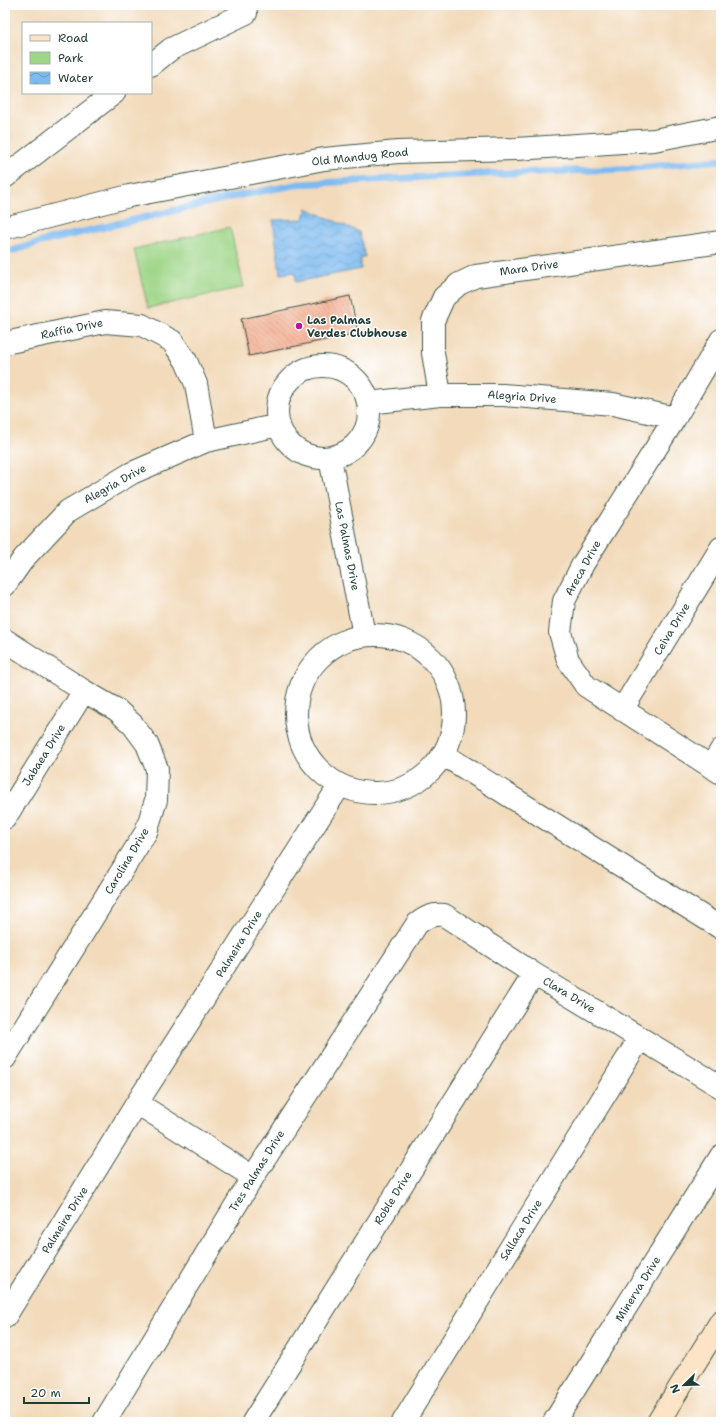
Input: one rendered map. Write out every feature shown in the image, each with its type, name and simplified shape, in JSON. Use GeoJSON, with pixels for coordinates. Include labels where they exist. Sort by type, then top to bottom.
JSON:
{"type":"FeatureCollection","features":[{"type":"Feature","properties":{"kind":"main road"},"geometry":{"type":"LineString","coordinates":[[658,1422],[721,1321]]}},
{"type":"Feature","properties":{"kind":"street"},"geometry":{"type":"LineString","coordinates":[[152,64],[171,49],[246,13]]}},
{"type":"Feature","properties":{"kind":"street"},"geometry":{"type":"LineString","coordinates":[[5,177],[113,94]]}},
{"type":"Feature","properties":{"kind":"street","name":"Old Mandug Road"},"geometry":{"type":"LineString","coordinates":[[5,228],[129,196],[324,159],[398,152],[516,149],[654,140],[721,126]]}},
{"type":"Feature","properties":{"kind":"street","name":"Mara Drive"},"geometry":{"type":"LineString","coordinates":[[440,395],[433,353],[433,322],[444,297],[459,284],[476,276],[721,242]]}},
{"type":"Feature","properties":{"kind":"street","name":"Raffia Drive"},"geometry":{"type":"LineString","coordinates":[[5,343],[105,322],[142,325],[172,341],[186,361],[196,384],[206,441]]}},
{"type":"Feature","properties":{"kind":"street","name":"Areca Drive"},"geometry":{"type":"LineString","coordinates":[[718,763],[622,710],[586,686],[568,660],[560,632],[564,601],[583,564],[675,418],[721,340]]}},
{"type":"Feature","properties":{"kind":"street"},"geometry":{"type":"LineString","coordinates":[[320,365],[337,367],[351,375],[363,388],[368,403],[368,422],[361,438],[348,451],[330,458],[317,458],[304,454],[293,447],[284,437],[279,425],[277,409],[279,398],[290,379],[304,370],[320,365]]}},
{"type":"Feature","properties":{"kind":"street","name":"Alegria Drive"},"geometry":{"type":"LineString","coordinates":[[368,403],[440,395],[503,395],[613,404],[675,418]]}},
{"type":"Feature","properties":{"kind":"street","name":"Alegria Drive"},"geometry":{"type":"LineString","coordinates":[[5,585],[24,558],[68,511],[132,473],[206,441],[279,425]]}},
{"type":"Feature","properties":{"kind":"street","name":"Las Palmas Drive"},"geometry":{"type":"LineString","coordinates":[[330,458],[364,635]]}},
{"type":"Feature","properties":{"kind":"street","name":"Ceiva Drive"},"geometry":{"type":"LineString","coordinates":[[622,710],[721,548]]}},
{"type":"Feature","properties":{"kind":"street"},"geometry":{"type":"LineString","coordinates":[[364,635],[394,636],[421,649],[442,670],[453,697],[454,727],[444,755],[429,773],[409,786],[386,793],[362,792],[340,785],[321,772],[308,754],[299,734],[296,712],[300,690],[310,670],[324,653],[343,641],[364,635]]}},
{"type":"Feature","properties":{"kind":"street","name":"Carolina Drive"},"geometry":{"type":"LineString","coordinates":[[5,640],[84,691],[117,710],[132,725],[147,744],[157,770],[156,800],[146,832],[5,1058]]}},
{"type":"Feature","properties":{"kind":"street","name":"Jabaea Drive"},"geometry":{"type":"LineString","coordinates":[[5,818],[84,691]]}},
{"type":"Feature","properties":{"kind":"street"},"geometry":{"type":"LineString","coordinates":[[444,755],[721,928]]}},
{"type":"Feature","properties":{"kind":"street","name":"Palmeira Drive"},"geometry":{"type":"LineString","coordinates":[[5,1317],[138,1103],[340,785]]}},
{"type":"Feature","properties":{"kind":"street","name":"Clara Drive"},"geometry":{"type":"LineString","coordinates":[[417,924],[426,917],[434,914],[444,915],[534,974],[721,1087]]}},
{"type":"Feature","properties":{"kind":"street","name":"Tres Palmas Drive"},"geometry":{"type":"LineString","coordinates":[[104,1422],[253,1177],[417,924]]}},
{"type":"Feature","properties":{"kind":"street","name":"Roble Drive"},"geometry":{"type":"LineString","coordinates":[[253,1422],[534,974]]}},
{"type":"Feature","properties":{"kind":"street","name":"Sallaca Drive"},"geometry":{"type":"LineString","coordinates":[[403,1422],[640,1038]]}},
{"type":"Feature","properties":{"kind":"street"},"geometry":{"type":"LineString","coordinates":[[138,1103],[253,1177]]}},
{"type":"Feature","properties":{"kind":"street","name":"Minerva Drive"},"geometry":{"type":"LineString","coordinates":[[554,1422],[721,1156]]}},
{"type":"Feature","properties":{"kind":"green space"},"geometry":{"type":"Polygon","coordinates":[[[230,227],[244,287],[148,308],[134,249],[230,227]]]}},
{"type":"Feature","properties":{"kind":"water"},"geometry":{"type":"Polygon","coordinates":[[[306,208],[359,232],[365,257],[360,258],[361,269],[296,282],[295,272],[280,274],[273,220],[304,219],[306,208]]]}},
{"type":"Feature","properties":{"kind":"building","name":"Las Palmas Verdes Clubhouse"},"geometry":{"type":"Polygon","coordinates":[[[350,296],[358,333],[249,356],[241,319],[350,296]]]}},
{"type":"Feature","properties":{"kind":"waterway"},"geometry":{"type":"LineString","coordinates":[[5,253],[41,242],[231,197],[300,184],[482,174],[625,169],[721,160]]}},
{"type":"Feature","properties":{"kind":"place","name":"Las Palmas Verdes Clubhouse"},"geometry":{"type":"Point","coordinates":[299,326]}}]}
